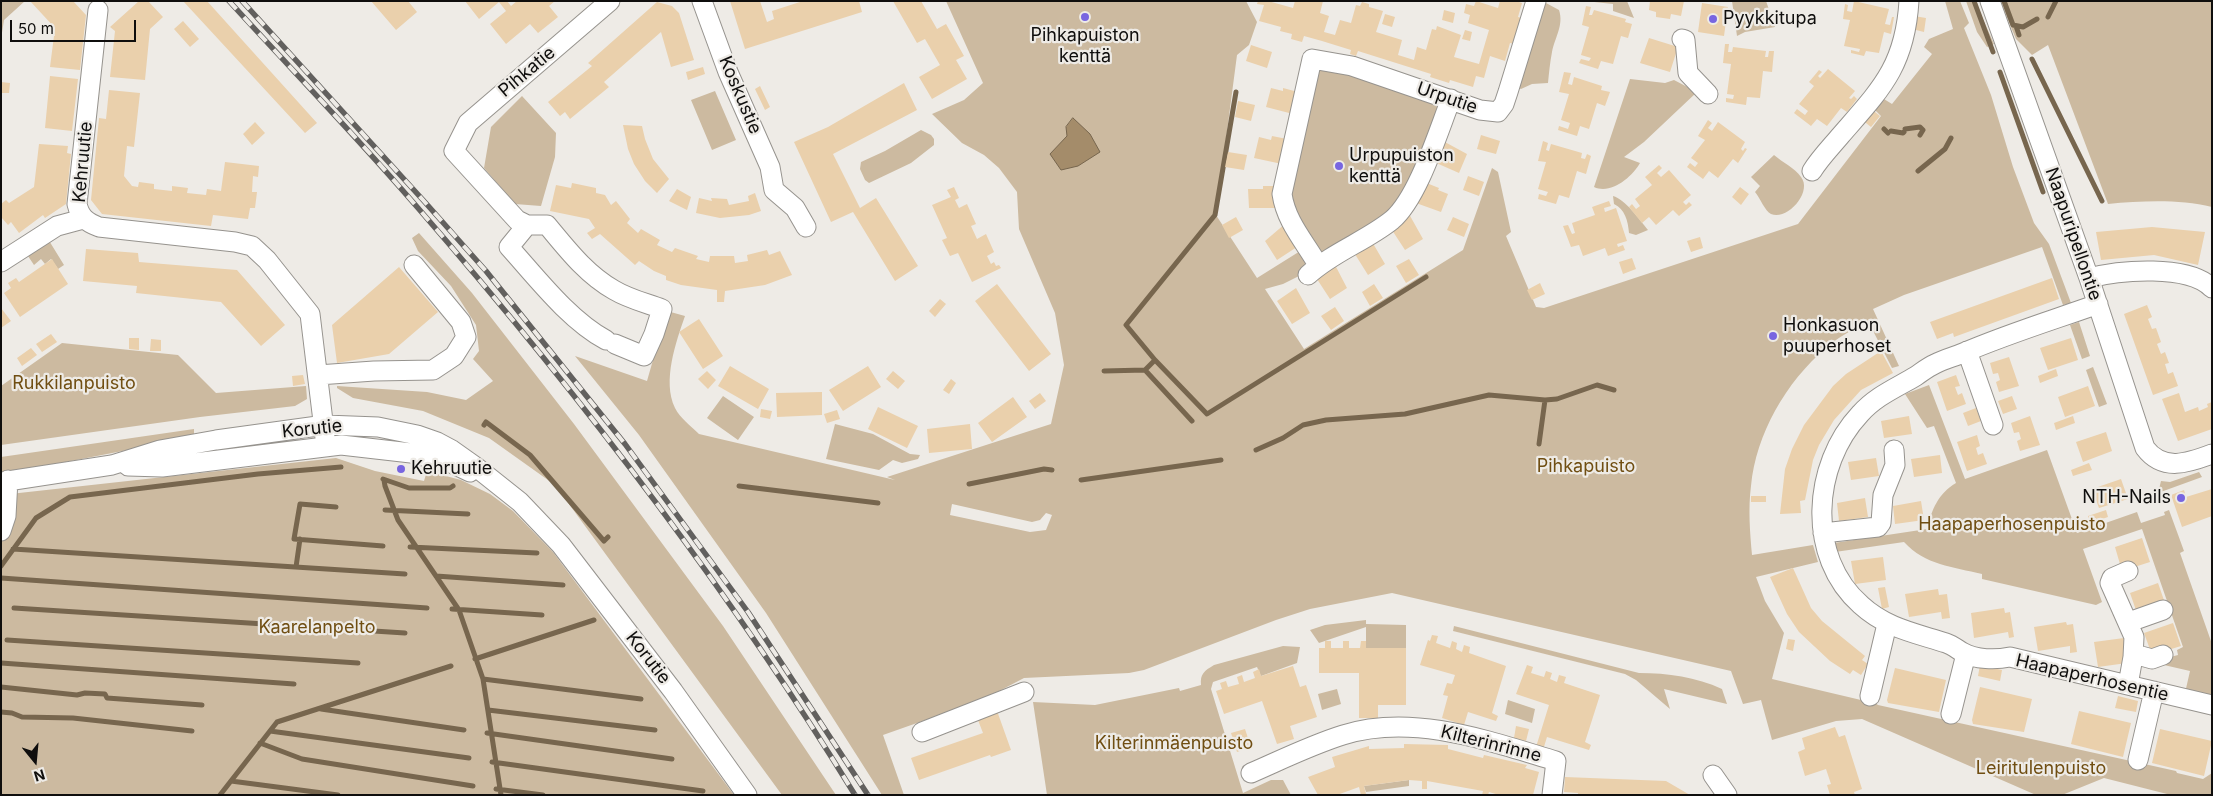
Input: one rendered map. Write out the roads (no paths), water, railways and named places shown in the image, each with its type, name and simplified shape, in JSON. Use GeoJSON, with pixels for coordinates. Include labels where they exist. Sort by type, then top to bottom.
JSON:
{"type":"FeatureCollection","features":[{"type":"Feature","properties":{"kind":"street","name":"Pihkatie"},"geometry":{"type":"LineString","coordinates":[[527,225],[517,220],[454,151],[468,123],[610,1]]}},
{"type":"Feature","properties":{"kind":"street","name":"Koskustie"},"geometry":{"type":"LineString","coordinates":[[702,1],[728,72],[770,167],[774,190],[795,208],[806,227]]}},
{"type":"Feature","properties":{"kind":"street","name":"Urputie"},"geometry":{"type":"LineString","coordinates":[[1451,99],[1433,144],[1403,208],[1381,228],[1313,270],[1284,208],[1282,194],[1312,59],[1352,66],[1451,99],[1480,110],[1498,112],[1504,104],[1536,1]]}},
{"type":"Feature","properties":{"kind":"street"},"geometry":{"type":"LineString","coordinates":[[1812,171],[1892,71],[1907,25],[1909,1]]}},
{"type":"Feature","properties":{"kind":"street","name":"Naapuripellontie"},"geometry":{"type":"LineString","coordinates":[[1990,1],[2089,278],[2144,445],[2154,458],[2161,462],[2174,464],[2186,463],[2212,454]]}},
{"type":"Feature","properties":{"kind":"street","name":"Kehruutie"},"geometry":{"type":"LineString","coordinates":[[98,10],[77,204],[83,219],[99,227],[235,242],[252,246],[267,260],[310,314],[325,425],[326,446]]}},
{"type":"Feature","properties":{"kind":"street"},"geometry":{"type":"LineString","coordinates":[[1684,39],[1681,76],[1708,94]]}},
{"type":"Feature","properties":{"kind":"street"},"geometry":{"type":"LineString","coordinates":[[1,262],[17,245],[57,226],[83,219]]}},
{"type":"Feature","properties":{"kind":"street"},"geometry":{"type":"LineString","coordinates":[[527,225],[547,225],[573,257],[596,278],[616,291],[662,310],[644,356],[592,332],[546,288],[509,247],[527,225]]}},
{"type":"Feature","properties":{"kind":"street"},"geometry":{"type":"LineString","coordinates":[[318,375],[374,371],[433,370],[454,356],[466,337],[461,322],[414,265]]}},
{"type":"Feature","properties":{"kind":"street"},"geometry":{"type":"LineString","coordinates":[[2089,278],[2119,272],[2154,272],[2190,277],[2205,282],[2212,288]]}},
{"type":"Feature","properties":{"kind":"street","name":"Haapaperhosentie"},"geometry":{"type":"LineString","coordinates":[[2098,304],[1936,364],[1881,395],[1859,415],[1840,442],[1828,470],[1823,500],[1823,534],[1830,563],[1848,593],[1861,606],[1887,624],[1905,632],[1947,643],[1966,654],[1994,660],[2010,657],[2212,705]]}},
{"type":"Feature","properties":{"kind":"street"},"geometry":{"type":"LineString","coordinates":[[1967,351],[1993,425]]}},
{"type":"Feature","properties":{"kind":"street","name":"Korutie"},"geometry":{"type":"LineString","coordinates":[[112,466],[160,450],[325,425],[359,425],[418,435],[452,450],[520,502],[561,545],[673,691],[748,795]]}},
{"type":"Feature","properties":{"kind":"street","name":"Korutie"},"geometry":{"type":"LineString","coordinates":[[5,481],[112,466],[162,467],[326,446],[359,446],[411,453],[450,463],[498,486]]}},
{"type":"Feature","properties":{"kind":"street"},"geometry":{"type":"LineString","coordinates":[[1823,534],[1878,526],[1881,523],[1883,495],[1896,465],[1894,450]]}},
{"type":"Feature","properties":{"kind":"street"},"geometry":{"type":"LineString","coordinates":[[1,531],[6,516],[5,481]]}},
{"type":"Feature","properties":{"kind":"street"},"geometry":{"type":"LineString","coordinates":[[2128,571],[2112,578],[2110,583],[2129,622],[2134,637],[2134,654],[2128,685]]}},
{"type":"Feature","properties":{"kind":"street"},"geometry":{"type":"LineString","coordinates":[[2129,622],[2163,610]]}},
{"type":"Feature","properties":{"kind":"street"},"geometry":{"type":"LineString","coordinates":[[1870,696],[1887,624]]}},
{"type":"Feature","properties":{"kind":"street"},"geometry":{"type":"LineString","coordinates":[[1951,714],[1966,654]]}},
{"type":"Feature","properties":{"kind":"street"},"geometry":{"type":"LineString","coordinates":[[2134,654],[2152,659],[2163,655]]}},
{"type":"Feature","properties":{"kind":"street"},"geometry":{"type":"LineString","coordinates":[[2138,760],[2154,691]]}},
{"type":"Feature","properties":{"kind":"street"},"geometry":{"type":"LineString","coordinates":[[922,732],[1024,692]]}},
{"type":"Feature","properties":{"kind":"street","name":"Kilterinrinne"},"geometry":{"type":"LineString","coordinates":[[1251,773],[1333,729],[1366,729],[1410,720],[1468,728],[1501,736],[1556,761],[1552,795]]}},
{"type":"Feature","properties":{"kind":"street"},"geometry":{"type":"LineString","coordinates":[[1713,775],[1727,795]]}},
{"type":"Feature","properties":{"kind":"waterway"},"geometry":{"type":"LineString","coordinates":[[1974,1],[1993,52]]}},
{"type":"Feature","properties":{"kind":"waterway"},"geometry":{"type":"LineString","coordinates":[[2004,1],[2013,25],[2023,27],[2037,19]]}},
{"type":"Feature","properties":{"kind":"waterway"},"geometry":{"type":"LineString","coordinates":[[2048,17],[2056,1]]}},
{"type":"Feature","properties":{"kind":"waterway"},"geometry":{"type":"LineString","coordinates":[[2016,26],[2019,35]]}},
{"type":"Feature","properties":{"kind":"waterway"},"geometry":{"type":"LineString","coordinates":[[2032,59],[2102,201]]}},
{"type":"Feature","properties":{"kind":"waterway"},"geometry":{"type":"LineString","coordinates":[[2000,72],[2043,192]]}},
{"type":"Feature","properties":{"kind":"waterway"},"geometry":{"type":"LineString","coordinates":[[1155,360],[1126,325],[1215,215],[1236,92]]}},
{"type":"Feature","properties":{"kind":"waterway"},"geometry":{"type":"LineString","coordinates":[[1905,129],[1920,127],[1923,130],[1920,135]]}},
{"type":"Feature","properties":{"kind":"waterway"},"geometry":{"type":"LineString","coordinates":[[1884,129],[1888,133]]}},
{"type":"Feature","properties":{"kind":"waterway"},"geometry":{"type":"LineString","coordinates":[[1891,131],[1904,132]]}},
{"type":"Feature","properties":{"kind":"waterway"},"geometry":{"type":"LineString","coordinates":[[1918,171],[1945,149],[1951,138]]}},
{"type":"Feature","properties":{"kind":"waterway"},"geometry":{"type":"LineString","coordinates":[[1104,371],[1145,370],[1155,360],[1207,414],[1426,277]]}},
{"type":"Feature","properties":{"kind":"waterway"},"geometry":{"type":"LineString","coordinates":[[1145,370],[1192,421]]}},
{"type":"Feature","properties":{"kind":"waterway"},"geometry":{"type":"LineString","coordinates":[[1256,450],[1283,438],[1303,425],[1326,420],[1405,414],[1489,395],[1545,400],[1557,399],[1597,385],[1614,390]]}},
{"type":"Feature","properties":{"kind":"waterway"},"geometry":{"type":"LineString","coordinates":[[1539,444],[1545,400]]}},
{"type":"Feature","properties":{"kind":"waterway"},"geometry":{"type":"LineString","coordinates":[[484,425],[486,422],[530,455],[604,541],[608,537]]}},
{"type":"Feature","properties":{"kind":"waterway"},"geometry":{"type":"LineString","coordinates":[[1081,480],[1221,460]]}},
{"type":"Feature","properties":{"kind":"waterway"},"geometry":{"type":"LineString","coordinates":[[1,566],[36,518],[70,497],[258,474],[341,467]]}},
{"type":"Feature","properties":{"kind":"waterway"},"geometry":{"type":"LineString","coordinates":[[969,484],[1044,469],[1052,470]]}},
{"type":"Feature","properties":{"kind":"waterway"},"geometry":{"type":"LineString","coordinates":[[383,479],[409,488],[450,488],[453,486]]}},
{"type":"Feature","properties":{"kind":"waterway"},"geometry":{"type":"LineString","coordinates":[[384,480],[398,520],[459,610],[483,679],[501,795]]}},
{"type":"Feature","properties":{"kind":"waterway"},"geometry":{"type":"LineString","coordinates":[[739,486],[878,503]]}},
{"type":"Feature","properties":{"kind":"waterway"},"geometry":{"type":"LineString","coordinates":[[336,507],[300,504],[294,539],[383,546]]}},
{"type":"Feature","properties":{"kind":"waterway"},"geometry":{"type":"LineString","coordinates":[[385,510],[468,514]]}},
{"type":"Feature","properties":{"kind":"waterway"},"geometry":{"type":"LineString","coordinates":[[296,567],[300,539]]}},
{"type":"Feature","properties":{"kind":"waterway"},"geometry":{"type":"LineString","coordinates":[[410,547],[537,553]]}},
{"type":"Feature","properties":{"kind":"waterway"},"geometry":{"type":"LineString","coordinates":[[13,549],[405,574]]}},
{"type":"Feature","properties":{"kind":"waterway"},"geometry":{"type":"LineString","coordinates":[[436,576],[563,585]]}},
{"type":"Feature","properties":{"kind":"waterway"},"geometry":{"type":"LineString","coordinates":[[1,578],[427,608]]}},
{"type":"Feature","properties":{"kind":"waterway"},"geometry":{"type":"LineString","coordinates":[[14,608],[405,633]]}},
{"type":"Feature","properties":{"kind":"waterway"},"geometry":{"type":"LineString","coordinates":[[452,609],[542,615]]}},
{"type":"Feature","properties":{"kind":"waterway"},"geometry":{"type":"LineString","coordinates":[[475,659],[594,620]]}},
{"type":"Feature","properties":{"kind":"waterway"},"geometry":{"type":"LineString","coordinates":[[7,640],[358,663]]}},
{"type":"Feature","properties":{"kind":"waterway"},"geometry":{"type":"LineString","coordinates":[[1,663],[294,684]]}},
{"type":"Feature","properties":{"kind":"waterway"},"geometry":{"type":"LineString","coordinates":[[220,795],[277,722],[451,666]]}},
{"type":"Feature","properties":{"kind":"waterway"},"geometry":{"type":"LineString","coordinates":[[483,679],[641,699]]}},
{"type":"Feature","properties":{"kind":"waterway"},"geometry":{"type":"LineString","coordinates":[[1,687],[77,695],[85,693],[105,694],[107,698],[202,705]]}},
{"type":"Feature","properties":{"kind":"waterway"},"geometry":{"type":"LineString","coordinates":[[321,709],[464,730]]}},
{"type":"Feature","properties":{"kind":"waterway"},"geometry":{"type":"LineString","coordinates":[[488,710],[655,730]]}},
{"type":"Feature","properties":{"kind":"waterway"},"geometry":{"type":"LineString","coordinates":[[1,712],[12,713],[22,717],[73,718],[192,731]]}},
{"type":"Feature","properties":{"kind":"waterway"},"geometry":{"type":"LineString","coordinates":[[270,731],[469,758]]}},
{"type":"Feature","properties":{"kind":"waterway"},"geometry":{"type":"LineString","coordinates":[[487,733],[672,759]]}},
{"type":"Feature","properties":{"kind":"waterway"},"geometry":{"type":"LineString","coordinates":[[260,743],[302,759],[473,786]]}},
{"type":"Feature","properties":{"kind":"waterway"},"geometry":{"type":"LineString","coordinates":[[492,762],[703,791]]}},
{"type":"Feature","properties":{"kind":"waterway"},"geometry":{"type":"LineString","coordinates":[[231,781],[338,795]]}},
{"type":"Feature","properties":{"kind":"waterway"},"geometry":{"type":"LineString","coordinates":[[496,789],[543,795]]}},
{"type":"Feature","properties":{"kind":"railway"},"geometry":{"type":"LineString","coordinates":[[229,1],[348,129],[418,208],[536,348],[593,420],[648,492],[756,642],[855,795]]}},
{"type":"Feature","properties":{"kind":"railway"},"geometry":{"type":"LineString","coordinates":[[242,1],[486,271],[625,444],[748,612],[868,795]]}},
{"type":"Feature","properties":{"kind":"place","name":"Pihkapuiston kenttä"},"geometry":{"type":"Point","coordinates":[1085,17]}},
{"type":"Feature","properties":{"kind":"place","name":"Pyykkitupa"},"geometry":{"type":"Point","coordinates":[1713,19]}},
{"type":"Feature","properties":{"kind":"place","name":"Urpupuiston kenttä"},"geometry":{"type":"Point","coordinates":[1339,166]}},
{"type":"Feature","properties":{"kind":"place","name":"Honkasuon puuperhoset"},"geometry":{"type":"Point","coordinates":[1773,336]}},
{"type":"Feature","properties":{"kind":"place","name":"Kehruutie"},"geometry":{"type":"Point","coordinates":[401,469]}},
{"type":"Feature","properties":{"kind":"place","name":"NTH-Nails"},"geometry":{"type":"Point","coordinates":[2181,498]}},
{"type":"Feature","properties":{"kind":"park label","name":"Rukkilanpuisto"},"geometry":{"type":"Point","coordinates":[74,384]}},
{"type":"Feature","properties":{"kind":"park label","name":"Pihkapuisto"},"geometry":{"type":"Point","coordinates":[1586,467]}},
{"type":"Feature","properties":{"kind":"park label","name":"Haapaperhosenpuisto"},"geometry":{"type":"Point","coordinates":[2012,525]}},
{"type":"Feature","properties":{"kind":"park label","name":"Kaarelanpelto"},"geometry":{"type":"Point","coordinates":[317,628]}},
{"type":"Feature","properties":{"kind":"park label","name":"Kilterinmäenpuisto"},"geometry":{"type":"Point","coordinates":[1174,744]}},
{"type":"Feature","properties":{"kind":"park label","name":"Leiritulenpuisto"},"geometry":{"type":"Point","coordinates":[2041,769]}}]}
